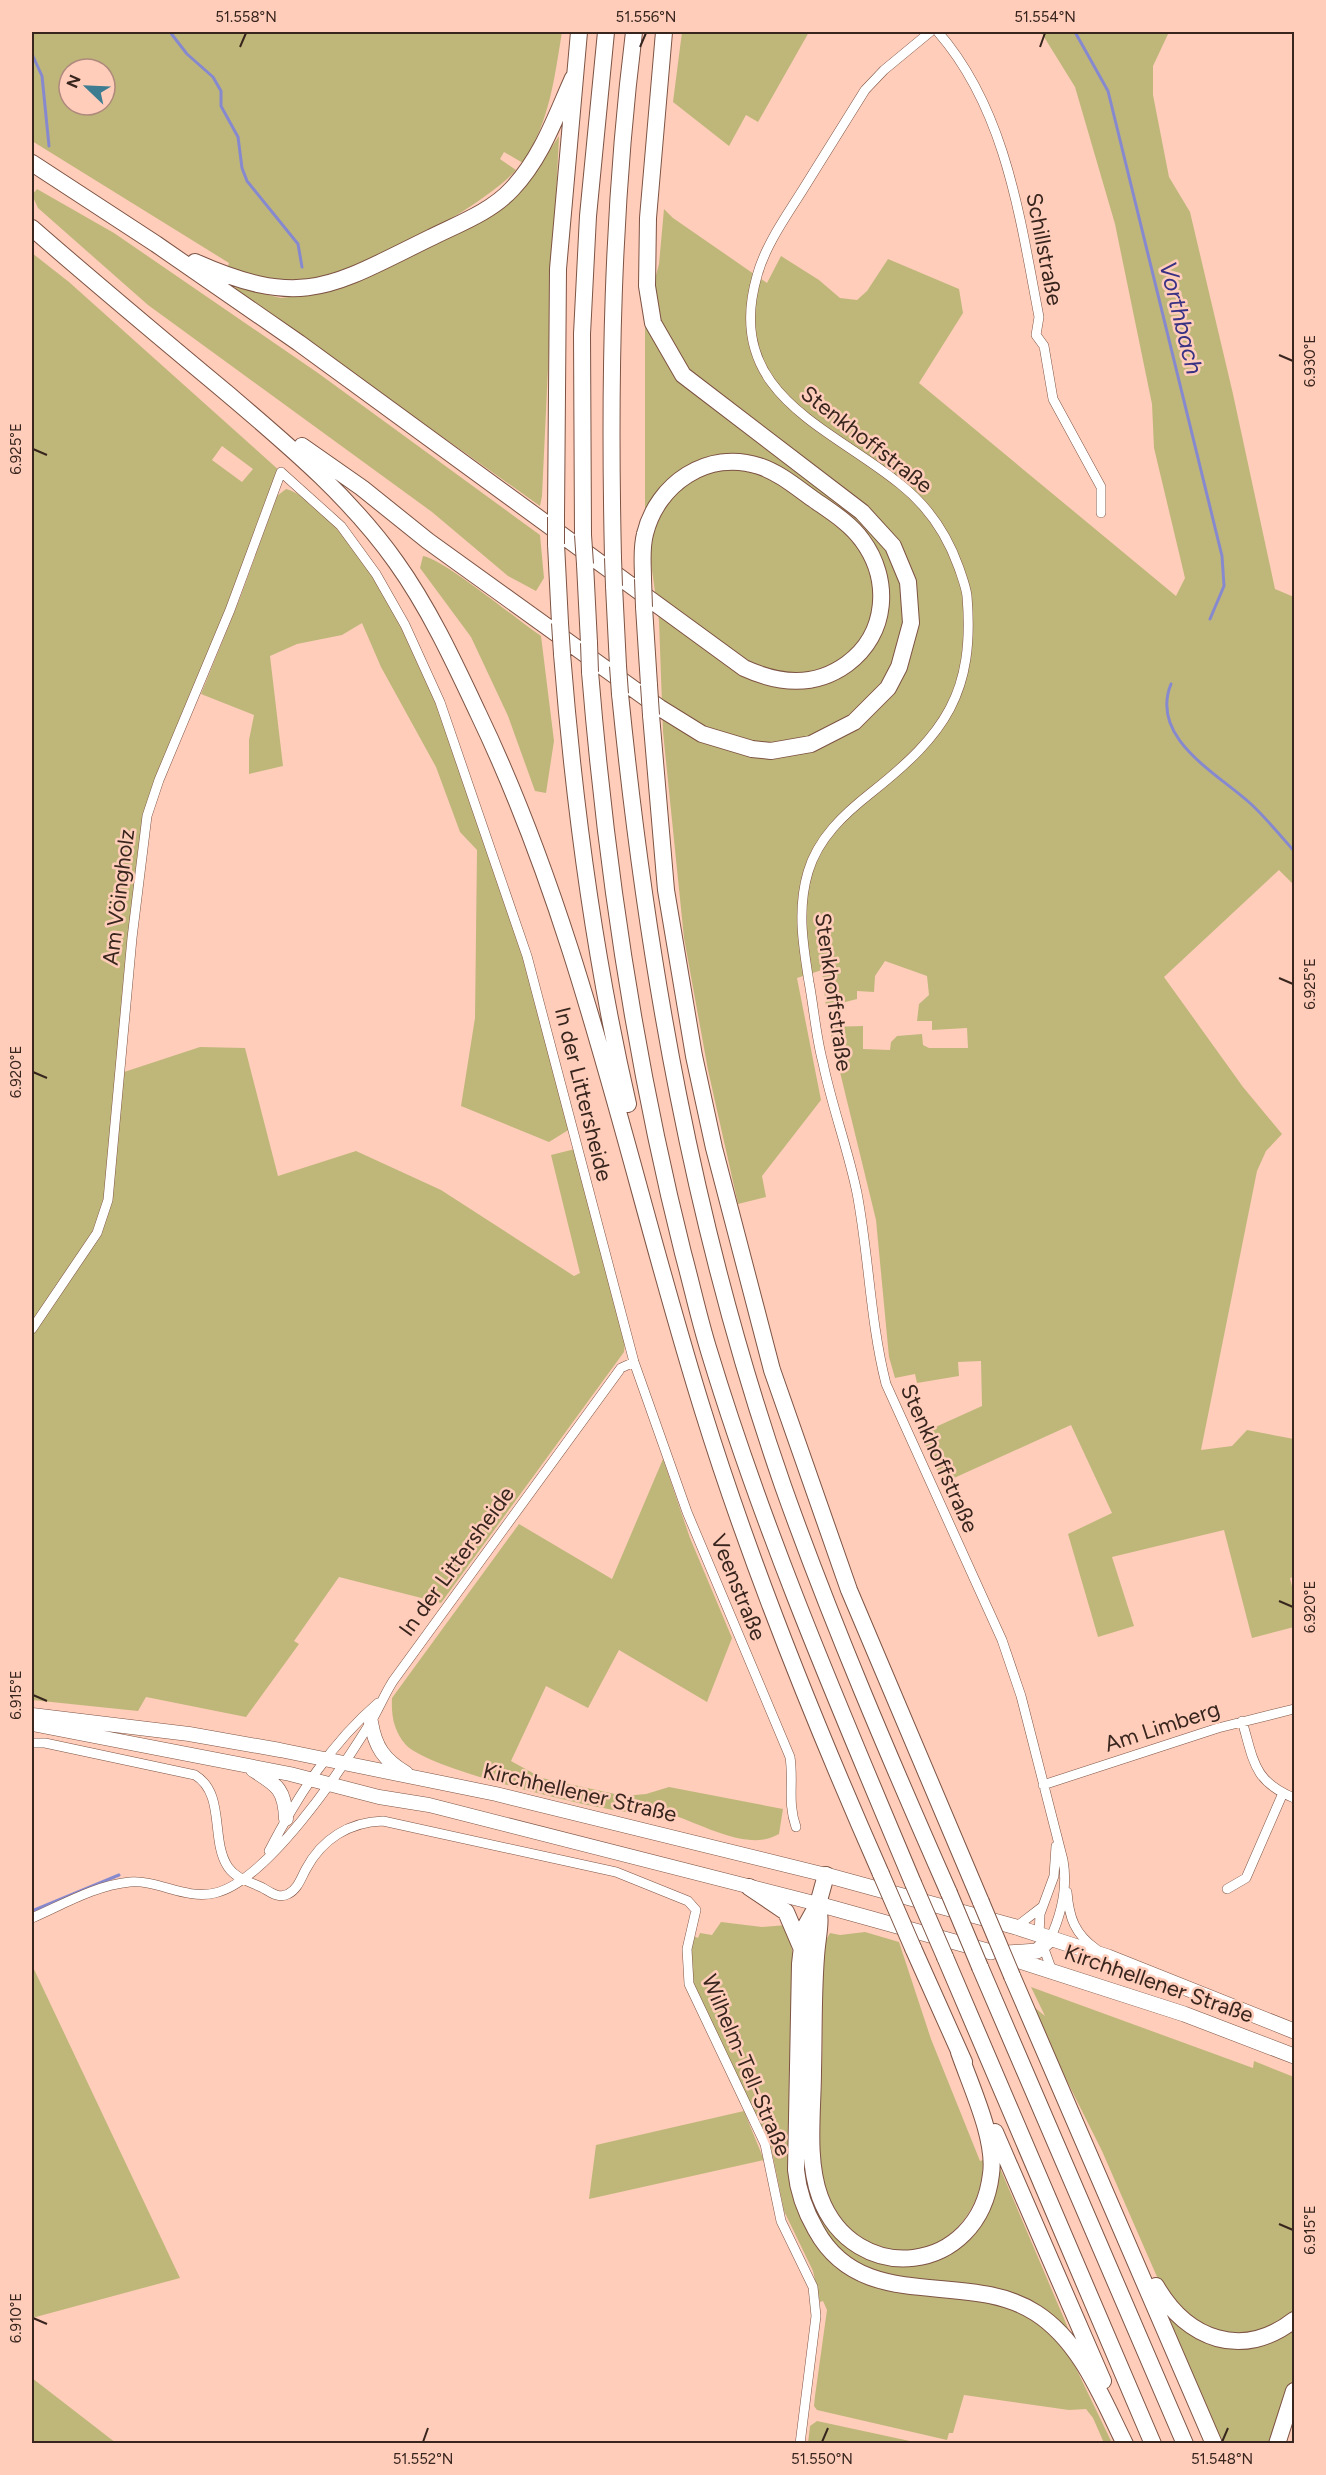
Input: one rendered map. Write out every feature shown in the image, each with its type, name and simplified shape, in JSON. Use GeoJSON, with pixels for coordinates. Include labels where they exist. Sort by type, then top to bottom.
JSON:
{"type":"FeatureCollection","features":[{"type":"Feature","properties":{"kind":"highway"},"geometry":{"type":"LineString","coordinates":[[579,32],[573,78],[558,268],[548,518],[556,544],[562,654],[579,824],[598,954],[620,1071],[678,1324]]}},
{"type":"Feature","properties":{"kind":"highway"},"geometry":{"type":"LineString","coordinates":[[606,32],[589,204],[582,334],[583,534],[590,672],[602,804],[617,922],[641,1063],[673,1210],[708,1351],[788,1580],[945,1957],[1153,2444]]}},
{"type":"Feature","properties":{"kind":"highway"},"geometry":{"type":"LineString","coordinates":[[634,32],[611,303],[609,409],[614,586],[620,694],[639,870],[674,1074],[718,1262],[783,1485],[889,1758],[1185,2444]]}},
{"type":"Feature","properties":{"kind":"highway"},"geometry":{"type":"LineString","coordinates":[[220,388],[667,714],[702,734],[727,744],[771,751],[811,744],[854,722],[888,687],[899,667],[911,623],[908,582],[893,546],[880,529],[840,494],[713,400],[684,375],[653,323],[647,286],[648,218],[664,32]]}},
{"type":"Feature","properties":{"kind":"highway"},"geometry":{"type":"LineString","coordinates":[[156,244],[226,276],[266,288],[300,289],[345,279],[476,215],[510,191],[546,145],[573,78]]}},
{"type":"Feature","properties":{"kind":"highway"},"geometry":{"type":"LineString","coordinates":[[32,163],[156,244],[548,518],[720,653],[744,668],[776,680],[794,683],[813,680],[846,665],[869,641],[882,606],[878,572],[861,538],[844,521],[786,479],[757,465],[740,463],[724,463],[699,469],[676,482],[655,507],[645,533],[643,579],[644,607],[666,890],[694,1056],[730,1209],[772,1370],[849,1590],[1012,1976],[1214,2444]]}},
{"type":"Feature","properties":{"kind":"highway"},"geometry":{"type":"LineString","coordinates":[[32,228],[300,456],[354,508],[397,563],[430,616],[467,688],[502,762],[547,875],[612,1087],[703,1412],[762,1587],[821,1736],[1067,2294],[1126,2444]]}},
{"type":"Feature","properties":{"kind":"highway"},"geometry":{"type":"LineString","coordinates":[[674,1074],[730,1209]]}},
{"type":"Feature","properties":{"kind":"highway"},"geometry":{"type":"LineString","coordinates":[[826,1875],[818,1904],[806,1921],[802,1949],[796,2170],[800,2196],[820,2238],[836,2256],[854,2268],[885,2283],[987,2293],[1022,2305],[1037,2313],[1054,2326],[1092,2376],[1126,2444]]}},
{"type":"Feature","properties":{"kind":"highway"},"geometry":{"type":"LineString","coordinates":[[749,1887],[786,1912],[802,1949]]}},
{"type":"Feature","properties":{"kind":"highway"},"geometry":{"type":"LineString","coordinates":[[818,1904],[821,1918],[816,1963],[812,2116],[815,2176],[826,2211],[837,2226],[862,2247],[889,2257],[922,2257],[957,2242],[971,2229],[981,2213],[991,2174],[992,2153],[959,2052]]}},
{"type":"Feature","properties":{"kind":"highway"},"geometry":{"type":"LineString","coordinates":[[1118,2218],[1132,2232],[1154,2284],[1168,2306],[1201,2333],[1225,2341],[1245,2340],[1271,2334],[1294,2320]]}},
{"type":"Feature","properties":{"kind":"highway"},"geometry":{"type":"LineString","coordinates":[[1276,2444],[1294,2391]]}},
{"type":"Feature","properties":{"kind":"main road","name":"Kirchhellener Straße"},"geometry":{"type":"LineString","coordinates":[[32,1715],[189,1734],[327,1760],[413,1777],[735,1851],[1016,1927],[1044,1940],[1108,1957],[1294,2031]]}},
{"type":"Feature","properties":{"kind":"main road"},"geometry":{"type":"LineString","coordinates":[[371,1722],[375,1741],[384,1758],[413,1777]]}},
{"type":"Feature","properties":{"kind":"main road","name":"Kirchhellener Straße"},"geometry":{"type":"LineString","coordinates":[[32,1724],[313,1779],[463,1813],[818,1904],[1002,1954],[1184,2014],[1294,2056]]}},
{"type":"Feature","properties":{"kind":"main road"},"geometry":{"type":"LineString","coordinates":[[246,1766],[280,1789],[285,1802],[286,1819]]}},
{"type":"Feature","properties":{"kind":"main road","name":"Kirchhellener Straße"},"geometry":{"type":"LineString","coordinates":[[1002,1954],[1030,1952],[1044,1940]]}},
{"type":"Feature","properties":{"kind":"street","name":"Stenkhoffstraße"},"geometry":{"type":"LineString","coordinates":[[930,32],[884,70],[865,90],[791,208],[758,273],[752,301],[751,324],[759,359],[776,389],[813,424],[881,469],[918,499],[945,535],[966,591],[969,647],[956,697],[946,719],[921,749],[830,831],[815,853],[807,874],[801,921],[822,1063],[849,1155],[858,1202],[877,1351],[886,1384],[1002,1640],[1021,1696],[1067,1880],[1060,1915],[1044,1940]]}},
{"type":"Feature","properties":{"kind":"street","name":"Schillstraße"},"geometry":{"type":"LineString","coordinates":[[938,32],[961,61],[1002,150],[1014,189],[1039,317],[1036,335],[1044,346],[1053,399],[1101,487],[1101,513]]}},
{"type":"Feature","properties":{"kind":"street","name":"Am Vöingholz"},"geometry":{"type":"LineString","coordinates":[[32,1329],[97,1233],[108,1200],[132,938],[147,816],[159,780],[230,610],[281,472]]}},
{"type":"Feature","properties":{"kind":"street","name":"In der Littersheide"},"geometry":{"type":"LineString","coordinates":[[32,1918],[102,1888],[131,1882],[191,1895],[214,1894],[243,1880],[283,1842],[329,1784],[341,1763],[371,1722],[380,1702],[621,1368],[634,1362],[527,956],[440,702],[405,625],[376,574],[341,526],[281,472]]}},
{"type":"Feature","properties":{"kind":"street","name":"Veenstraße"},"geometry":{"type":"LineString","coordinates":[[634,1362],[687,1512],[790,1757],[792,1770],[790,1808],[796,1827]]}},
{"type":"Feature","properties":{"kind":"street","name":"In der Littersheide"},"geometry":{"type":"LineString","coordinates":[[265,1858],[286,1819],[327,1760],[360,1718],[380,1702]]}},
{"type":"Feature","properties":{"kind":"street","name":"Am Limberg"},"geometry":{"type":"LineString","coordinates":[[1043,1785],[1242,1721],[1294,1709]]}},
{"type":"Feature","properties":{"kind":"street"},"geometry":{"type":"LineString","coordinates":[[1242,1721],[1255,1764],[1266,1783],[1294,1798]]}},
{"type":"Feature","properties":{"kind":"street"},"geometry":{"type":"LineString","coordinates":[[32,1743],[45,1743],[113,1756],[195,1775],[205,1781],[211,1794],[224,1857],[228,1866],[243,1880]]}},
{"type":"Feature","properties":{"kind":"street"},"geometry":{"type":"LineString","coordinates":[[1227,1889],[1246,1878],[1283,1793]]}},
{"type":"Feature","properties":{"kind":"street","name":"Wilhelm-Tell-Straße"},"geometry":{"type":"LineString","coordinates":[[243,1880],[278,1896],[286,1896],[298,1886],[309,1862],[327,1841],[349,1827],[383,1821],[616,1872],[688,1902],[696,1910],[687,1948],[686,1974],[689,1984],[765,2144],[781,2221],[813,2287],[816,2316],[800,2444]]}},
{"type":"Feature","properties":{"kind":"street","name":"Stenkhoffstraße"},"geometry":{"type":"LineString","coordinates":[[1052,1971],[1044,1940],[1042,1907],[1054,1876],[1056,1841]]}},
{"type":"Feature","properties":{"kind":"street","name":"Kirchhellener Straße"},"geometry":{"type":"LineString","coordinates":[[1067,1880],[1070,1915],[1075,1930],[1080,1937],[1108,1957]]}},
{"type":"Feature","properties":{"kind":"street"},"geometry":{"type":"LineString","coordinates":[[1016,1927],[1042,1907]]}},
{"type":"Feature","properties":{"kind":"shaded area"},"geometry":{"type":"Polygon","coordinates":[[[32,32],[562,32],[550,99],[532,147],[523,163],[504,152],[500,159],[516,170],[476,203],[416,239],[325,278],[293,284],[274,282],[227,269],[229,263],[32,141],[32,32]]]}},
{"type":"Feature","properties":{"kind":"shaded area"},"geometry":{"type":"Polygon","coordinates":[[[682,32],[809,32],[758,122],[746,115],[729,146],[673,102],[682,32]]]}},
{"type":"Feature","properties":{"kind":"shaded area"},"geometry":{"type":"Polygon","coordinates":[[[1041,32],[1169,32],[1153,66],[1153,95],[1169,177],[1190,212],[1233,394],[1275,589],[1294,597],[1294,885],[1279,870],[1164,977],[1243,1087],[1282,1134],[1266,1151],[1257,1171],[1201,1450],[1232,1446],[1247,1430],[1294,1439],[1294,1577],[1290,1578],[1294,1595],[1294,1627],[1252,1638],[1224,1530],[1112,1557],[1134,1626],[1098,1637],[1068,1534],[1112,1513],[1071,1425],[943,1483],[920,1434],[982,1406],[981,1361],[958,1362],[959,1376],[917,1383],[915,1374],[895,1378],[889,1357],[876,1220],[829,1027],[863,1026],[863,1049],[890,1050],[891,1042],[897,1036],[922,1034],[923,1045],[929,1048],[968,1048],[967,1028],[932,1030],[932,1021],[917,1021],[919,1004],[929,995],[927,976],[885,961],[875,976],[874,992],[857,991],[857,999],[826,1007],[822,970],[797,978],[821,1100],[762,1176],[766,1197],[738,1204],[708,1070],[684,938],[663,732],[659,621],[645,519],[645,317],[659,264],[664,209],[673,218],[767,283],[781,256],[819,280],[840,298],[857,300],[867,291],[888,259],[959,289],[963,313],[919,383],[1176,596],[1185,578],[1154,448],[1152,404],[1115,224],[1075,87],[1041,32]]]}},
{"type":"Feature","properties":{"kind":"shaded area"},"geometry":{"type":"Polygon","coordinates":[[[559,136],[540,506],[234,289],[235,287],[281,298],[321,293],[515,195],[529,182],[559,136]]]}},
{"type":"Feature","properties":{"kind":"shaded area"},"geometry":{"type":"Polygon","coordinates":[[[37,189],[114,233],[318,373],[540,535],[544,578],[536,591],[508,576],[432,512],[148,305],[38,208],[32,195],[37,189]]]}},
{"type":"Feature","properties":{"kind":"shaded area"},"geometry":{"type":"Polygon","coordinates":[[[32,253],[69,282],[281,472],[147,816],[121,1073],[200,1047],[245,1048],[278,1176],[356,1151],[441,1190],[574,1276],[580,1273],[551,1155],[575,1149],[625,1342],[624,1352],[441,1603],[339,1577],[294,1641],[299,1644],[246,1717],[146,1697],[138,1711],[32,1700],[32,253]],[[222,446],[212,460],[242,482],[253,469],[222,446]]]}},
{"type":"Feature","properties":{"kind":"shaded area"},"geometry":{"type":"Polygon","coordinates":[[[286,489],[296,493],[323,515],[348,542],[371,573],[409,642],[440,715],[496,871],[548,1042],[570,1129],[549,1142],[461,1106],[475,1018],[477,850],[460,832],[436,767],[381,667],[362,623],[342,635],[297,644],[270,656],[283,766],[249,774],[249,740],[254,715],[201,694],[240,598],[277,496],[286,489]]]}},
{"type":"Feature","properties":{"kind":"shaded area"},"geometry":{"type":"Polygon","coordinates":[[[423,556],[464,579],[541,636],[554,741],[546,793],[535,791],[508,716],[471,637],[420,568],[423,556]]]}},
{"type":"Feature","properties":{"kind":"shaded area"},"geometry":{"type":"Polygon","coordinates":[[[663,1459],[690,1538],[732,1638],[707,1702],[619,1650],[588,1708],[546,1686],[511,1761],[542,1778],[624,1796],[646,1794],[669,1787],[783,1809],[779,1834],[765,1839],[750,1840],[734,1837],[654,1810],[630,1812],[607,1809],[476,1776],[420,1755],[406,1745],[394,1723],[392,1698],[519,1524],[612,1579],[663,1459]]]}},
{"type":"Feature","properties":{"kind":"shaded area"},"geometry":{"type":"Polygon","coordinates":[[[721,1922],[762,1927],[787,1925],[793,1954],[792,2179],[838,2264],[972,2297],[1021,2312],[1049,2333],[1072,2360],[1112,2443],[1104,2443],[1093,2418],[1086,2409],[1069,2410],[964,2395],[953,2433],[949,2433],[947,2440],[817,2410],[814,2406],[827,2310],[823,2301],[820,2302],[813,2271],[784,2211],[771,2147],[693,1984],[690,1947],[694,1936],[698,1938],[700,1933],[712,1935],[721,1922]]]}},
{"type":"Feature","properties":{"kind":"shaded area"},"geometry":{"type":"Polygon","coordinates":[[[865,1932],[899,1942],[931,2039],[980,2161],[983,2160],[981,2182],[964,2220],[950,2234],[933,2244],[914,2250],[893,2249],[871,2243],[849,2229],[839,2218],[830,2202],[822,2171],[820,2128],[825,1942],[830,1933],[840,1935],[865,1932]]]}},
{"type":"Feature","properties":{"kind":"shaded area"},"geometry":{"type":"Polygon","coordinates":[[[32,1965],[180,2278],[32,2318],[32,1965]]]}},
{"type":"Feature","properties":{"kind":"shaded area"},"geometry":{"type":"Polygon","coordinates":[[[1031,1987],[1253,2068],[1254,2061],[1294,2077],[1294,2313],[1282,2323],[1236,2336],[1201,2327],[1161,2286],[1102,2151],[1064,2075],[1034,2007],[1045,2016],[1031,1987]]]}},
{"type":"Feature","properties":{"kind":"shaded area"},"geometry":{"type":"Polygon","coordinates":[[[744,2111],[764,2160],[589,2199],[596,2145],[744,2111]]]}},
{"type":"Feature","properties":{"kind":"shaded area"},"geometry":{"type":"Polygon","coordinates":[[[805,2124],[808,2162],[857,2251],[950,2250],[997,2169],[1000,2168],[1071,2335],[1047,2315],[890,2278],[846,2257],[831,2241],[810,2204],[803,2166],[805,2124]]]}},
{"type":"Feature","properties":{"kind":"shaded area"},"geometry":{"type":"Polygon","coordinates":[[[1167,2313],[1196,2337],[1294,2327],[1294,2376],[1270,2443],[1222,2443],[1167,2313]]]}},
{"type":"Feature","properties":{"kind":"shaded area"},"geometry":{"type":"Polygon","coordinates":[[[32,2378],[116,2443],[32,2443],[32,2378]]]}},
{"type":"Feature","properties":{"kind":"shaded area"},"geometry":{"type":"Polygon","coordinates":[[[817,2421],[919,2443],[808,2443],[810,2426],[817,2421]]]}},
{"type":"Feature","properties":{"kind":"waterway"},"geometry":{"type":"LineString","coordinates":[[170,32],[187,54],[213,77],[221,91],[221,106],[238,137],[242,168],[247,181],[298,244],[302,267]]}},
{"type":"Feature","properties":{"kind":"waterway","name":"Vorthbach"},"geometry":{"type":"LineString","coordinates":[[1075,32],[1108,91],[1222,556],[1224,586],[1210,619]]}},
{"type":"Feature","properties":{"kind":"waterway"},"geometry":{"type":"LineString","coordinates":[[32,54],[42,76],[49,146]]}},
{"type":"Feature","properties":{"kind":"waterway","name":"Vorthbach"},"geometry":{"type":"LineString","coordinates":[[1171,684],[1167,703],[1169,721],[1178,738],[1205,767],[1257,809],[1294,851]]}},
{"type":"Feature","properties":{"kind":"waterway"},"geometry":{"type":"LineString","coordinates":[[32,1911],[119,1875]]}}]}
